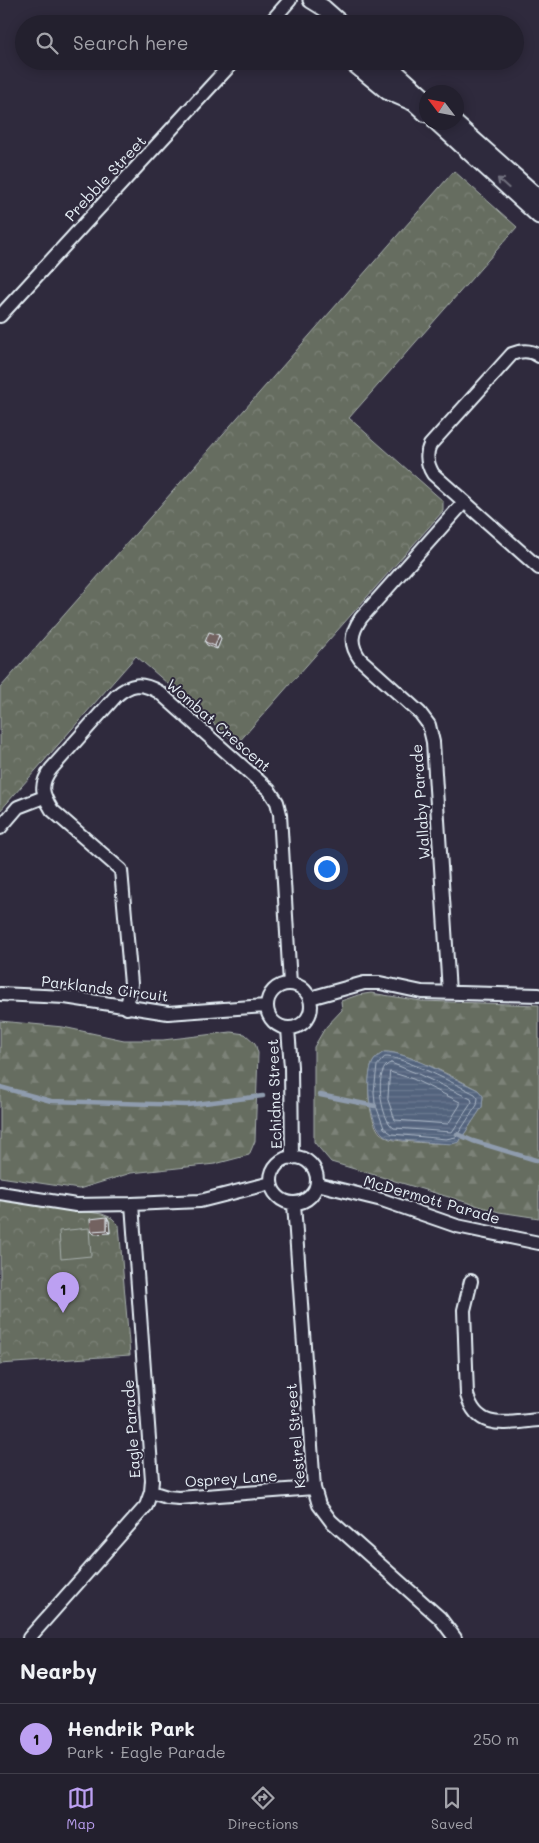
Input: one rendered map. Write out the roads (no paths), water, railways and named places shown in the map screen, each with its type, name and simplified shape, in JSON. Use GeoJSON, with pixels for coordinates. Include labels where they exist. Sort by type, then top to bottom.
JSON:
{"type":"FeatureCollection","features":[{"type":"Feature","properties":{"kind":"street"},"geometry":{"type":"LineString","coordinates":[[276,15],[290,0]]}},
{"type":"Feature","properties":{"kind":"street"},"geometry":{"type":"LineString","coordinates":[[305,0],[318,15]]}},
{"type":"Feature","properties":{"kind":"street"},"geometry":{"type":"LineString","coordinates":[[311,0],[332,15]]}},
{"type":"Feature","properties":{"kind":"street","name":"Prebble Street"},"geometry":{"type":"LineString","coordinates":[[0,316],[226,70]]}},
{"type":"Feature","properties":{"kind":"street"},"geometry":{"type":"LineString","coordinates":[[359,70],[387,93],[419,105]]}},
{"type":"Feature","properties":{"kind":"street"},"geometry":{"type":"LineString","coordinates":[[379,70],[419,102]]}},
{"type":"Feature","properties":{"kind":"street"},"geometry":{"type":"LineString","coordinates":[[392,70],[419,100]]}},
{"type":"Feature","properties":{"kind":"street"},"geometry":{"type":"LineString","coordinates":[[445,130],[539,216]]}},
{"type":"Feature","properties":{"kind":"street"},"geometry":{"type":"LineString","coordinates":[[463,130],[539,198]]}},
{"type":"Feature","properties":{"kind":"street"},"geometry":{"type":"LineString","coordinates":[[539,356],[527,351],[519,351],[512,354],[427,450],[428,467],[433,474],[539,568]]}},
{"type":"Feature","properties":{"kind":"street","name":"Wallaby Parade"},"geometry":{"type":"LineString","coordinates":[[449,992],[433,742],[429,726],[420,713],[360,659],[355,651],[352,635],[361,618],[464,502]]}},
{"type":"Feature","properties":{"kind":"street","name":"Wombat Crescent"},"geometry":{"type":"LineString","coordinates":[[44,798],[43,788],[46,777],[116,696],[126,687],[139,684],[150,687],[158,692],[269,790],[277,802],[280,814],[290,984]]}},
{"type":"Feature","properties":{"kind":"street"},"geometry":{"type":"LineString","coordinates":[[0,828],[18,807],[44,798],[52,810],[121,870],[131,984],[127,1008]]}},
{"type":"Feature","properties":{"kind":"street"},"geometry":{"type":"LineString","coordinates":[[310,998],[364,983],[380,983],[422,992],[539,995]]}},
{"type":"Feature","properties":{"kind":"street"},"geometry":{"type":"LineString","coordinates":[[290,984],[302,988],[310,998],[310,1013],[302,1024],[288,1029],[281,1028],[270,1019],[266,1006],[271,992],[283,985],[290,984]]}},
{"type":"Feature","properties":{"kind":"street","name":"Parklands Circuit"},"geometry":{"type":"LineString","coordinates":[[0,994],[65,997],[168,1014],[266,1006]]}},
{"type":"Feature","properties":{"kind":"street","name":"Echidna Street"},"geometry":{"type":"LineString","coordinates":[[288,1029],[291,1067],[292,1158]]}},
{"type":"Feature","properties":{"kind":"street"},"geometry":{"type":"LineString","coordinates":[[286,1159],[304,1160],[316,1172],[317,1184],[311,1196],[300,1203],[287,1202],[276,1195],[271,1183],[276,1166],[286,1159]]}},
{"type":"Feature","properties":{"kind":"street"},"geometry":{"type":"LineString","coordinates":[[0,1194],[76,1205],[132,1204],[200,1201],[271,1183]]}},
{"type":"Feature","properties":{"kind":"street","name":"McDermott Parade"},"geometry":{"type":"LineString","coordinates":[[317,1184],[382,1200],[457,1226],[539,1243]]}},
{"type":"Feature","properties":{"kind":"street","name":"Eagle Parade"},"geometry":{"type":"LineString","coordinates":[[29,1638],[146,1506],[150,1492],[152,1480],[132,1204]]}},
{"type":"Feature","properties":{"kind":"street","name":"Kestrel Street"},"geometry":{"type":"LineString","coordinates":[[294,1204],[314,1488],[319,1506],[331,1521],[440,1618],[454,1638]]}},
{"type":"Feature","properties":{"kind":"street"},"geometry":{"type":"LineString","coordinates":[[471,1281],[464,1310],[467,1394],[471,1406],[477,1415],[485,1421],[495,1423],[539,1420]]}},
{"type":"Feature","properties":{"kind":"street","name":"Osprey Lane"},"geometry":{"type":"LineString","coordinates":[[150,1492],[179,1498],[314,1488]]}},
{"type":"Feature","properties":{"kind":"water"},"geometry":{"type":"Polygon","coordinates":[[[384,1052],[405,1056],[418,1061],[478,1090],[483,1096],[482,1107],[459,1142],[452,1144],[399,1140],[387,1137],[381,1132],[372,1114],[369,1080],[373,1062],[384,1052]]]}},
{"type":"Feature","properties":{"kind":"waterway"},"geometry":{"type":"LineString","coordinates":[[0,1087],[51,1101],[187,1105],[263,1096]]}},
{"type":"Feature","properties":{"kind":"waterway"},"geometry":{"type":"LineString","coordinates":[[320,1095],[375,1106]]}},
{"type":"Feature","properties":{"kind":"waterway"},"geometry":{"type":"LineString","coordinates":[[457,1134],[473,1141],[539,1161]]}},
{"type":"Feature","properties":{"kind":"place","name":"Hendrik Park"},"geometry":{"type":"Point","coordinates":[63,1313]}}]}
